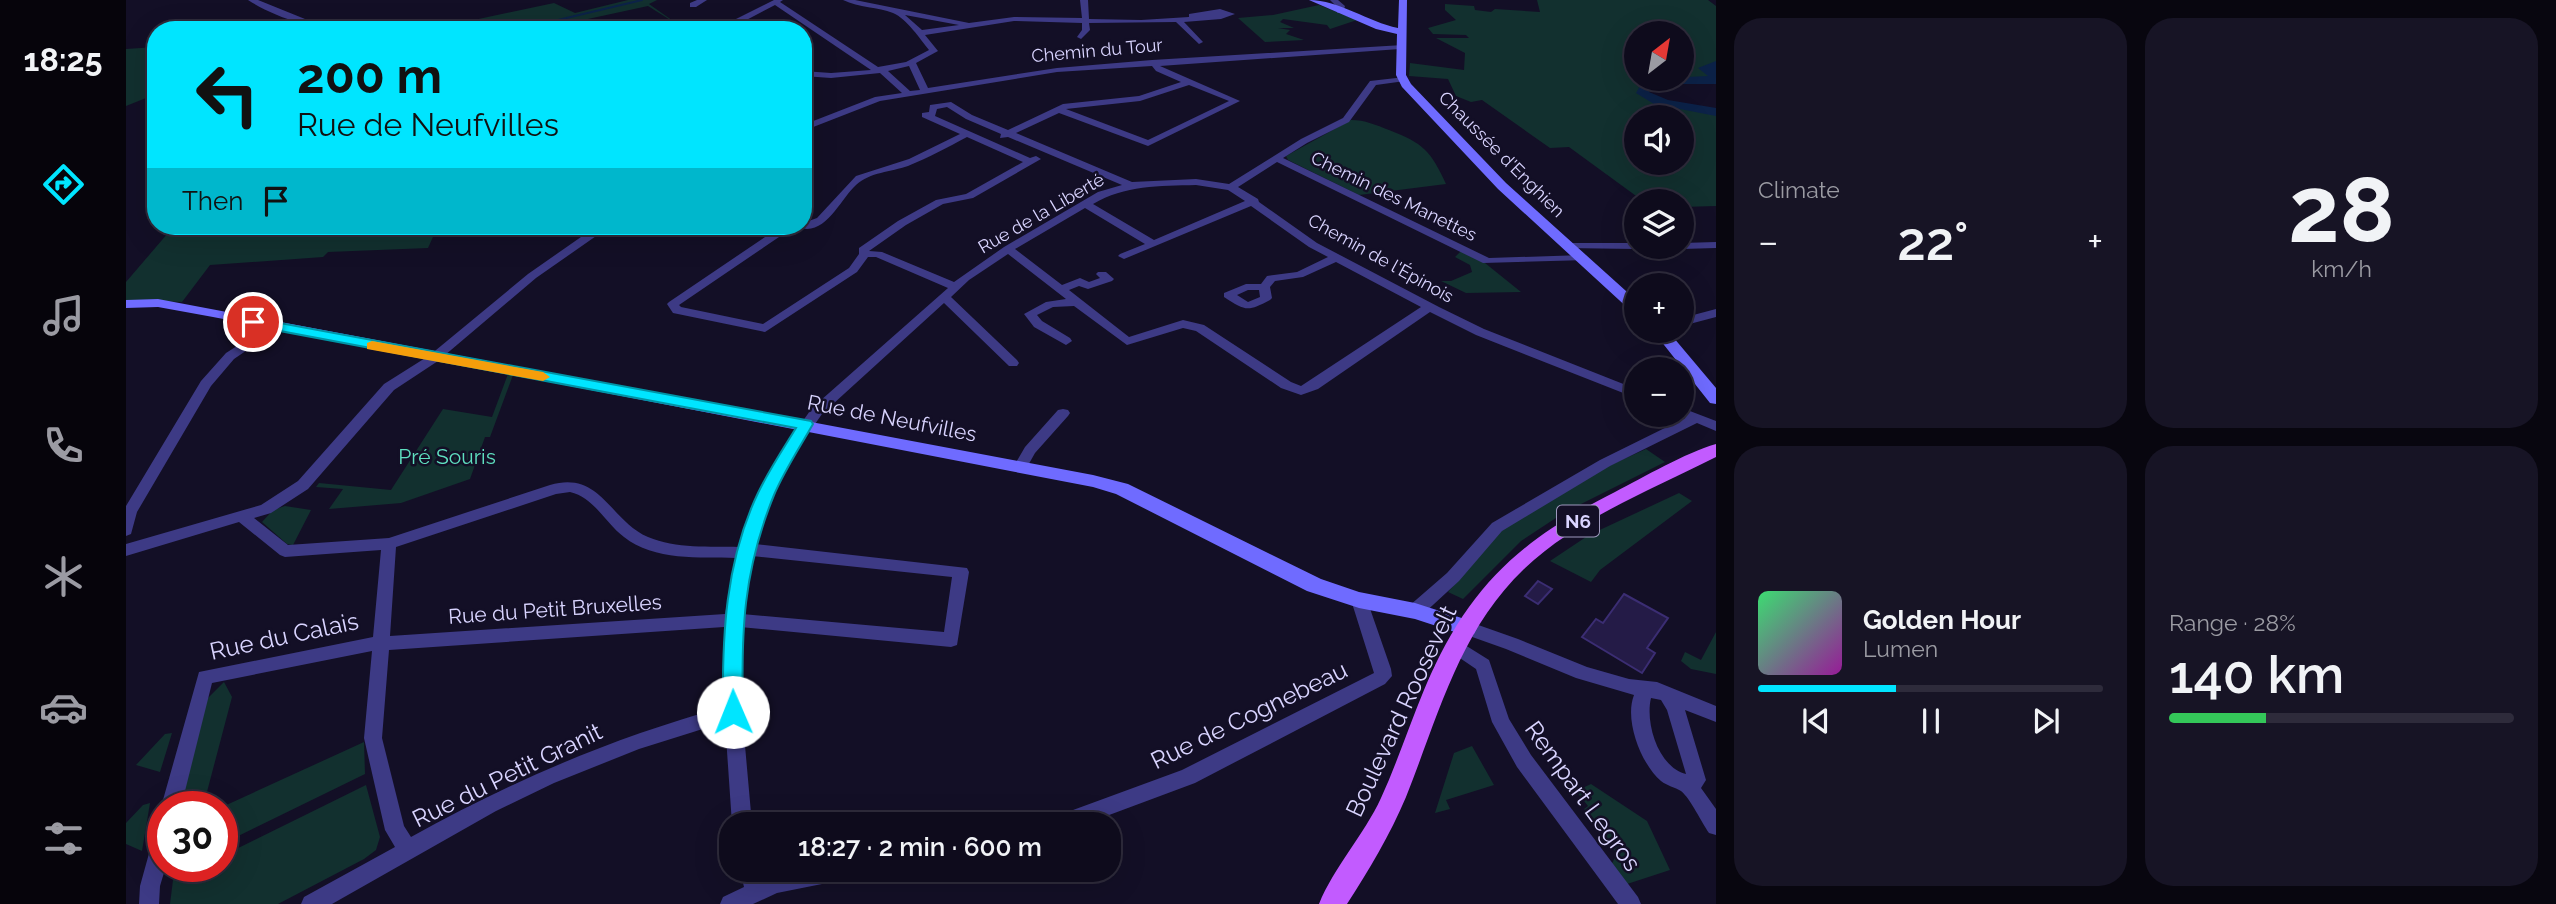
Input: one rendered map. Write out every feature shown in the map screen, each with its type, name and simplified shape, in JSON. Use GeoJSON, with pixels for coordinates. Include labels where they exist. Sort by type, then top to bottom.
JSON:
{"type":"FeatureCollection","features":[{"type":"Feature","properties":{"kind":"main road"},"geometry":{"type":"LineString","coordinates":[[1313,0],[1402,33]]}},
{"type":"Feature","properties":{"kind":"main road"},"geometry":{"type":"LineString","coordinates":[[1402,79],[1403,0]]}},
{"type":"Feature","properties":{"kind":"main road","name":"Chaussée d'Enghien"},"geometry":{"type":"LineString","coordinates":[[1402,79],[1411,92],[1502,186],[1624,296]]}},
{"type":"Feature","properties":{"kind":"main road","name":"Rue de Neufvilles"},"geometry":{"type":"LineString","coordinates":[[126,304],[158,303],[434,358],[805,424],[1021,466],[1122,489],[1277,567],[1359,600],[1415,611],[1462,638]]}},
{"type":"Feature","properties":{"kind":"main road"},"geometry":{"type":"LineString","coordinates":[[1670,343],[1716,399]]}},
{"type":"Feature","properties":{"kind":"main road","name":"Boulevard Roosevelt"},"geometry":{"type":"LineString","coordinates":[[1332,904],[1380,827],[1462,638],[1496,585],[1529,553],[1580,520],[1716,450]]}},
{"type":"Feature","properties":{"kind":"street"},"geometry":{"type":"LineString","coordinates":[[252,0],[303,21]]}},
{"type":"Feature","properties":{"kind":"street"},"geometry":{"type":"LineString","coordinates":[[693,5],[703,0]]}},
{"type":"Feature","properties":{"kind":"street"},"geometry":{"type":"LineString","coordinates":[[847,0],[966,24],[1014,19],[1199,19]]}},
{"type":"Feature","properties":{"kind":"street"},"geometry":{"type":"LineString","coordinates":[[1081,37],[1086,30],[1084,0]]}},
{"type":"Feature","properties":{"kind":"street"},"geometry":{"type":"LineString","coordinates":[[1335,0],[1342,8],[1340,11]]}},
{"type":"Feature","properties":{"kind":"street"},"geometry":{"type":"LineString","coordinates":[[739,21],[777,1],[807,21]]}},
{"type":"Feature","properties":{"kind":"street"},"geometry":{"type":"LineString","coordinates":[[812,74],[824,76],[879,70],[912,63],[934,51],[898,12]]}},
{"type":"Feature","properties":{"kind":"street"},"geometry":{"type":"LineString","coordinates":[[1178,20],[1199,42]]}},
{"type":"Feature","properties":{"kind":"street"},"geometry":{"type":"LineString","coordinates":[[920,33],[958,28],[966,24]]}},
{"type":"Feature","properties":{"kind":"street"},"geometry":{"type":"LineString","coordinates":[[812,25],[879,70],[907,93]]}},
{"type":"Feature","properties":{"kind":"street","name":"Chemin du Tour"},"geometry":{"type":"LineString","coordinates":[[812,124],[862,103],[907,93],[1057,69],[1401,47]]}},
{"type":"Feature","properties":{"kind":"street"},"geometry":{"type":"LineString","coordinates":[[1058,109],[1148,143],[1236,101],[1158,69],[1152,62]]}},
{"type":"Feature","properties":{"kind":"street"},"geometry":{"type":"LineString","coordinates":[[912,63],[921,91],[935,106]]}},
{"type":"Feature","properties":{"kind":"street"},"geometry":{"type":"LineString","coordinates":[[1231,187],[1275,158],[1346,120],[1377,80],[1402,79]]}},
{"type":"Feature","properties":{"kind":"street"},"geometry":{"type":"LineString","coordinates":[[987,144],[1058,109],[1140,98],[1189,82]]}},
{"type":"Feature","properties":{"kind":"street"},"geometry":{"type":"LineString","coordinates":[[935,106],[948,104],[970,117],[1131,185]]}},
{"type":"Feature","properties":{"kind":"street"},"geometry":{"type":"LineString","coordinates":[[935,106],[933,114],[925,115],[964,135],[1031,162]]}},
{"type":"Feature","properties":{"kind":"street"},"geometry":{"type":"LineString","coordinates":[[812,223],[819,221],[837,203],[845,188],[858,178],[898,166],[964,135]]}},
{"type":"Feature","properties":{"kind":"street"},"geometry":{"type":"LineString","coordinates":[[775,235],[682,296],[673,304],[677,310],[765,328],[852,270],[864,252],[902,223],[940,202],[969,197],[1052,152]]}},
{"type":"Feature","properties":{"kind":"street","name":"Chemin des Manettes"},"geometry":{"type":"LineString","coordinates":[[1275,158],[1487,261],[1583,258]]}},
{"type":"Feature","properties":{"kind":"street","name":"Rue de la Liberté"},"geometry":{"type":"LineString","coordinates":[[741,812],[733,712],[733,620],[745,551],[766,494],[805,424],[956,287],[1008,249],[1102,194],[1131,185],[1196,182],[1231,187]]}},
{"type":"Feature","properties":{"kind":"street","name":"Chemin de l'Épinois"},"geometry":{"type":"LineString","coordinates":[[1231,187],[1313,246],[1429,307],[1480,332],[1624,389]]}},
{"type":"Feature","properties":{"kind":"street"},"geometry":{"type":"LineString","coordinates":[[1124,256],[1254,201]]}},
{"type":"Feature","properties":{"kind":"street"},"geometry":{"type":"LineString","coordinates":[[1086,204],[1153,244]]}},
{"type":"Feature","properties":{"kind":"street"},"geometry":{"type":"LineString","coordinates":[[126,550],[266,509],[303,485],[389,387],[434,358],[532,276],[591,235]]}},
{"type":"Feature","properties":{"kind":"street"},"geometry":{"type":"LineString","coordinates":[[1694,246],[1716,245]]}},
{"type":"Feature","properties":{"kind":"street"},"geometry":{"type":"LineString","coordinates":[[1569,246],[1624,246]]}},
{"type":"Feature","properties":{"kind":"street"},"geometry":{"type":"LineString","coordinates":[[1008,249],[1127,341],[1182,324],[1200,328],[1286,385],[1301,391],[1313,386],[1429,307]]}},
{"type":"Feature","properties":{"kind":"street"},"geometry":{"type":"LineString","coordinates":[[864,252],[878,254],[956,287]]}},
{"type":"Feature","properties":{"kind":"street"},"geometry":{"type":"LineString","coordinates":[[1264,287],[1271,278],[1284,274],[1299,275],[1336,258]]}},
{"type":"Feature","properties":{"kind":"street"},"geometry":{"type":"LineString","coordinates":[[1060,290],[1080,281],[1088,286],[1108,279],[1102,274]]}},
{"type":"Feature","properties":{"kind":"street"},"geometry":{"type":"LineString","coordinates":[[945,297],[1013,363]]}},
{"type":"Feature","properties":{"kind":"street"},"geometry":{"type":"LineString","coordinates":[[1066,341],[1038,324],[1030,314],[1050,304],[1074,302]]}},
{"type":"Feature","properties":{"kind":"street"},"geometry":{"type":"LineString","coordinates":[[1694,319],[1716,313]]}},
{"type":"Feature","properties":{"kind":"street"},"geometry":{"type":"LineString","coordinates":[[126,530],[130,512],[206,384],[230,356],[274,326]]}},
{"type":"Feature","properties":{"kind":"street"},"geometry":{"type":"LineString","coordinates":[[1021,466],[1037,440],[1063,413]]}},
{"type":"Feature","properties":{"kind":"street"},"geometry":{"type":"LineString","coordinates":[[1694,417],[1716,426]]}},
{"type":"Feature","properties":{"kind":"street","name":"Boulevard Roosevelt"},"geometry":{"type":"LineString","coordinates":[[1415,611],[1507,520],[1605,463],[1697,418]]}},
{"type":"Feature","properties":{"kind":"street"},"geometry":{"type":"LineString","coordinates":[[242,517],[285,551],[389,544],[555,489],[575,486],[590,492],[639,540],[663,547],[745,551]]}},
{"type":"Feature","properties":{"kind":"street"},"geometry":{"type":"LineString","coordinates":[[389,544],[373,738],[378,770],[396,830],[408,850]]}},
{"type":"Feature","properties":{"kind":"street","name":"Rue du Petit Bruxelles"},"geometry":{"type":"LineString","coordinates":[[380,644],[733,620],[951,640],[961,572],[745,551]]}},
{"type":"Feature","properties":{"kind":"street","name":"Rue de Cognebeau"},"geometry":{"type":"LineString","coordinates":[[1093,812],[1188,776],[1383,676],[1359,600]]}},
{"type":"Feature","properties":{"kind":"street","name":"Rue de Neufvilles"},"geometry":{"type":"LineString","coordinates":[[1462,638],[1494,635],[1651,693]]}},
{"type":"Feature","properties":{"kind":"street","name":"Rempart Legros"},"geometry":{"type":"LineString","coordinates":[[1462,638],[1483,665],[1501,722],[1524,761],[1631,904]]}},
{"type":"Feature","properties":{"kind":"street","name":"Rue du Calais"},"geometry":{"type":"LineString","coordinates":[[175,791],[205,677],[380,644]]}},
{"type":"Feature","properties":{"kind":"street"},"geometry":{"type":"LineString","coordinates":[[1651,693],[1716,714]]}},
{"type":"Feature","properties":{"kind":"street"},"geometry":{"type":"LineString","coordinates":[[1651,693],[1675,707],[1685,748],[1697,780],[1687,784],[1672,780],[1656,763],[1647,737],[1651,693]]}},
{"type":"Feature","properties":{"kind":"street","name":"Rue du Petit Granit"},"geometry":{"type":"LineString","coordinates":[[311,904],[490,804],[582,762],[629,743],[733,712]]}},
{"type":"Feature","properties":{"kind":"street"},"geometry":{"type":"LineString","coordinates":[[1687,784],[1716,826]]}},
{"type":"Feature","properties":{"kind":"street"},"geometry":{"type":"LineString","coordinates":[[149,904],[154,882]]}},
{"type":"Feature","properties":{"kind":"street"},"geometry":{"type":"LineString","coordinates":[[753,882],[756,891]]}},
{"type":"Feature","properties":{"kind":"street"},"geometry":{"type":"LineString","coordinates":[[730,904],[781,882]]}},
{"type":"Feature","properties":{"kind":"green space"},"geometry":{"type":"Polygon","coordinates":[[[628,0],[657,0],[649,4],[673,21],[648,6],[579,21],[469,21],[554,3],[575,13],[628,0]]]}},
{"type":"Feature","properties":{"kind":"green space"},"geometry":{"type":"Polygon","coordinates":[[[1537,0],[1708,0],[1716,6],[1716,81],[1694,80],[1694,21],[1624,21],[1624,91],[1643,91],[1642,93],[1650,98],[1679,105],[1624,105],[1624,175],[1694,175],[1694,108],[1716,112],[1716,206],[1694,207],[1694,189],[1627,189],[1569,147],[1550,148],[1482,100],[1471,102],[1456,96],[1448,79],[1409,76],[1410,63],[1464,70],[1465,53],[1436,38],[1469,38],[1466,35],[1433,34],[1428,28],[1456,20],[1445,10],[1445,4],[1474,6],[1475,10],[1491,12],[1495,9],[1540,12],[1537,0]]]}},
{"type":"Feature","properties":{"kind":"green space"},"geometry":{"type":"Polygon","coordinates":[[[1319,5],[1357,20],[1330,29],[1327,25],[1283,19],[1280,22],[1294,28],[1278,28],[1290,30],[1286,34],[1304,40],[1265,42],[1238,18],[1273,15],[1319,5]]]}},
{"type":"Feature","properties":{"kind":"green space"},"geometry":{"type":"Polygon","coordinates":[[[147,48],[147,98],[126,106],[126,49],[147,48]]]}},
{"type":"Feature","properties":{"kind":"green space"},"geometry":{"type":"Polygon","coordinates":[[[1351,120],[1375,125],[1418,144],[1436,163],[1446,184],[1359,195],[1288,160],[1286,156],[1351,120]]]}},
{"type":"Feature","properties":{"kind":"green space"},"geometry":{"type":"Polygon","coordinates":[[[166,235],[434,235],[428,248],[328,252],[323,257],[210,265],[182,302],[126,300],[126,282],[166,235]]]}},
{"type":"Feature","properties":{"kind":"green space"},"geometry":{"type":"Polygon","coordinates":[[[1461,251],[1485,263],[1521,292],[1466,293],[1441,281],[1451,281],[1472,272],[1470,265],[1455,257],[1461,251]]]}},
{"type":"Feature","properties":{"kind":"green space","name":"Pré Souris"},"geometry":{"type":"Polygon","coordinates":[[[508,374],[513,375],[490,437],[485,437],[470,479],[401,503],[329,509],[343,489],[316,487],[319,483],[391,490],[443,409],[492,417],[508,374]]]}},
{"type":"Feature","properties":{"kind":"green space"},"geometry":{"type":"Polygon","coordinates":[[[1646,449],[1665,462],[1565,512],[1521,541],[1463,599],[1448,592],[1502,529],[1606,467],[1646,449]]]}},
{"type":"Feature","properties":{"kind":"green space"},"geometry":{"type":"Polygon","coordinates":[[[1679,493],[1692,501],[1600,570],[1591,582],[1550,561],[1589,535],[1679,493]]]}},
{"type":"Feature","properties":{"kind":"green space"},"geometry":{"type":"Polygon","coordinates":[[[285,506],[311,510],[293,545],[287,544],[262,522],[273,510],[285,506]]]}},
{"type":"Feature","properties":{"kind":"green space"},"geometry":{"type":"Polygon","coordinates":[[[1716,632],[1716,674],[1691,669],[1681,661],[1685,652],[1701,660],[1716,632]]]}},
{"type":"Feature","properties":{"kind":"green space"},"geometry":{"type":"Polygon","coordinates":[[[224,682],[232,697],[207,791],[181,791],[196,710],[224,682]]]}},
{"type":"Feature","properties":{"kind":"green space"},"geometry":{"type":"Polygon","coordinates":[[[172,733],[160,772],[136,765],[165,734],[172,733]]]}},
{"type":"Feature","properties":{"kind":"green space"},"geometry":{"type":"Polygon","coordinates":[[[364,742],[365,774],[238,836],[238,800],[364,742]]]}},
{"type":"Feature","properties":{"kind":"green space"},"geometry":{"type":"Polygon","coordinates":[[[1472,746],[1494,785],[1446,800],[1450,809],[1435,813],[1454,753],[1472,746]]]}},
{"type":"Feature","properties":{"kind":"green space"},"geometry":{"type":"Polygon","coordinates":[[[1591,784],[1647,821],[1670,870],[1621,886],[1610,867],[1617,854],[1584,809],[1588,806],[1576,791],[1591,784]]]}},
{"type":"Feature","properties":{"kind":"green space"},"geometry":{"type":"Polygon","coordinates":[[[366,785],[380,837],[376,850],[364,859],[278,904],[170,904],[173,882],[238,882],[238,848],[366,785]]]}},
{"type":"Feature","properties":{"kind":"green space"},"geometry":{"type":"Polygon","coordinates":[[[147,804],[147,821],[142,851],[126,844],[126,823],[147,804]]]}},
{"type":"Feature","properties":{"kind":"building"},"geometry":{"type":"Polygon","coordinates":[[[1538,581],[1552,589],[1538,604],[1525,596],[1538,581]]]}},
{"type":"Feature","properties":{"kind":"building"},"geometry":{"type":"Polygon","coordinates":[[[1624,594],[1668,618],[1647,648],[1655,653],[1642,673],[1582,637],[1596,619],[1603,623],[1624,594]]]}},
{"type":"Feature","properties":{"kind":"waterway"},"geometry":{"type":"LineString","coordinates":[[554,21],[642,0]]}},
{"type":"Feature","properties":{"kind":"waterway"},"geometry":{"type":"LineString","coordinates":[[1716,65],[1704,68],[1716,76]]}},
{"type":"Feature","properties":{"kind":"waterway"},"geometry":{"type":"LineString","coordinates":[[1694,79],[1716,80]]}},
{"type":"Feature","properties":{"kind":"waterway"},"geometry":{"type":"LineString","coordinates":[[1643,91],[1642,93],[1658,101],[1716,112]]}},
{"type":"Feature","properties":{"kind":"slow traffic"},"geometry":{"type":"LineString","coordinates":[[372,346],[543,377]]}},
{"type":"Feature","properties":{"kind":"route"},"geometry":{"type":"LineString","coordinates":[[253,322],[434,358],[644,393],[805,424],[766,494],[741,567],[731,637],[733,712]]}}]}
